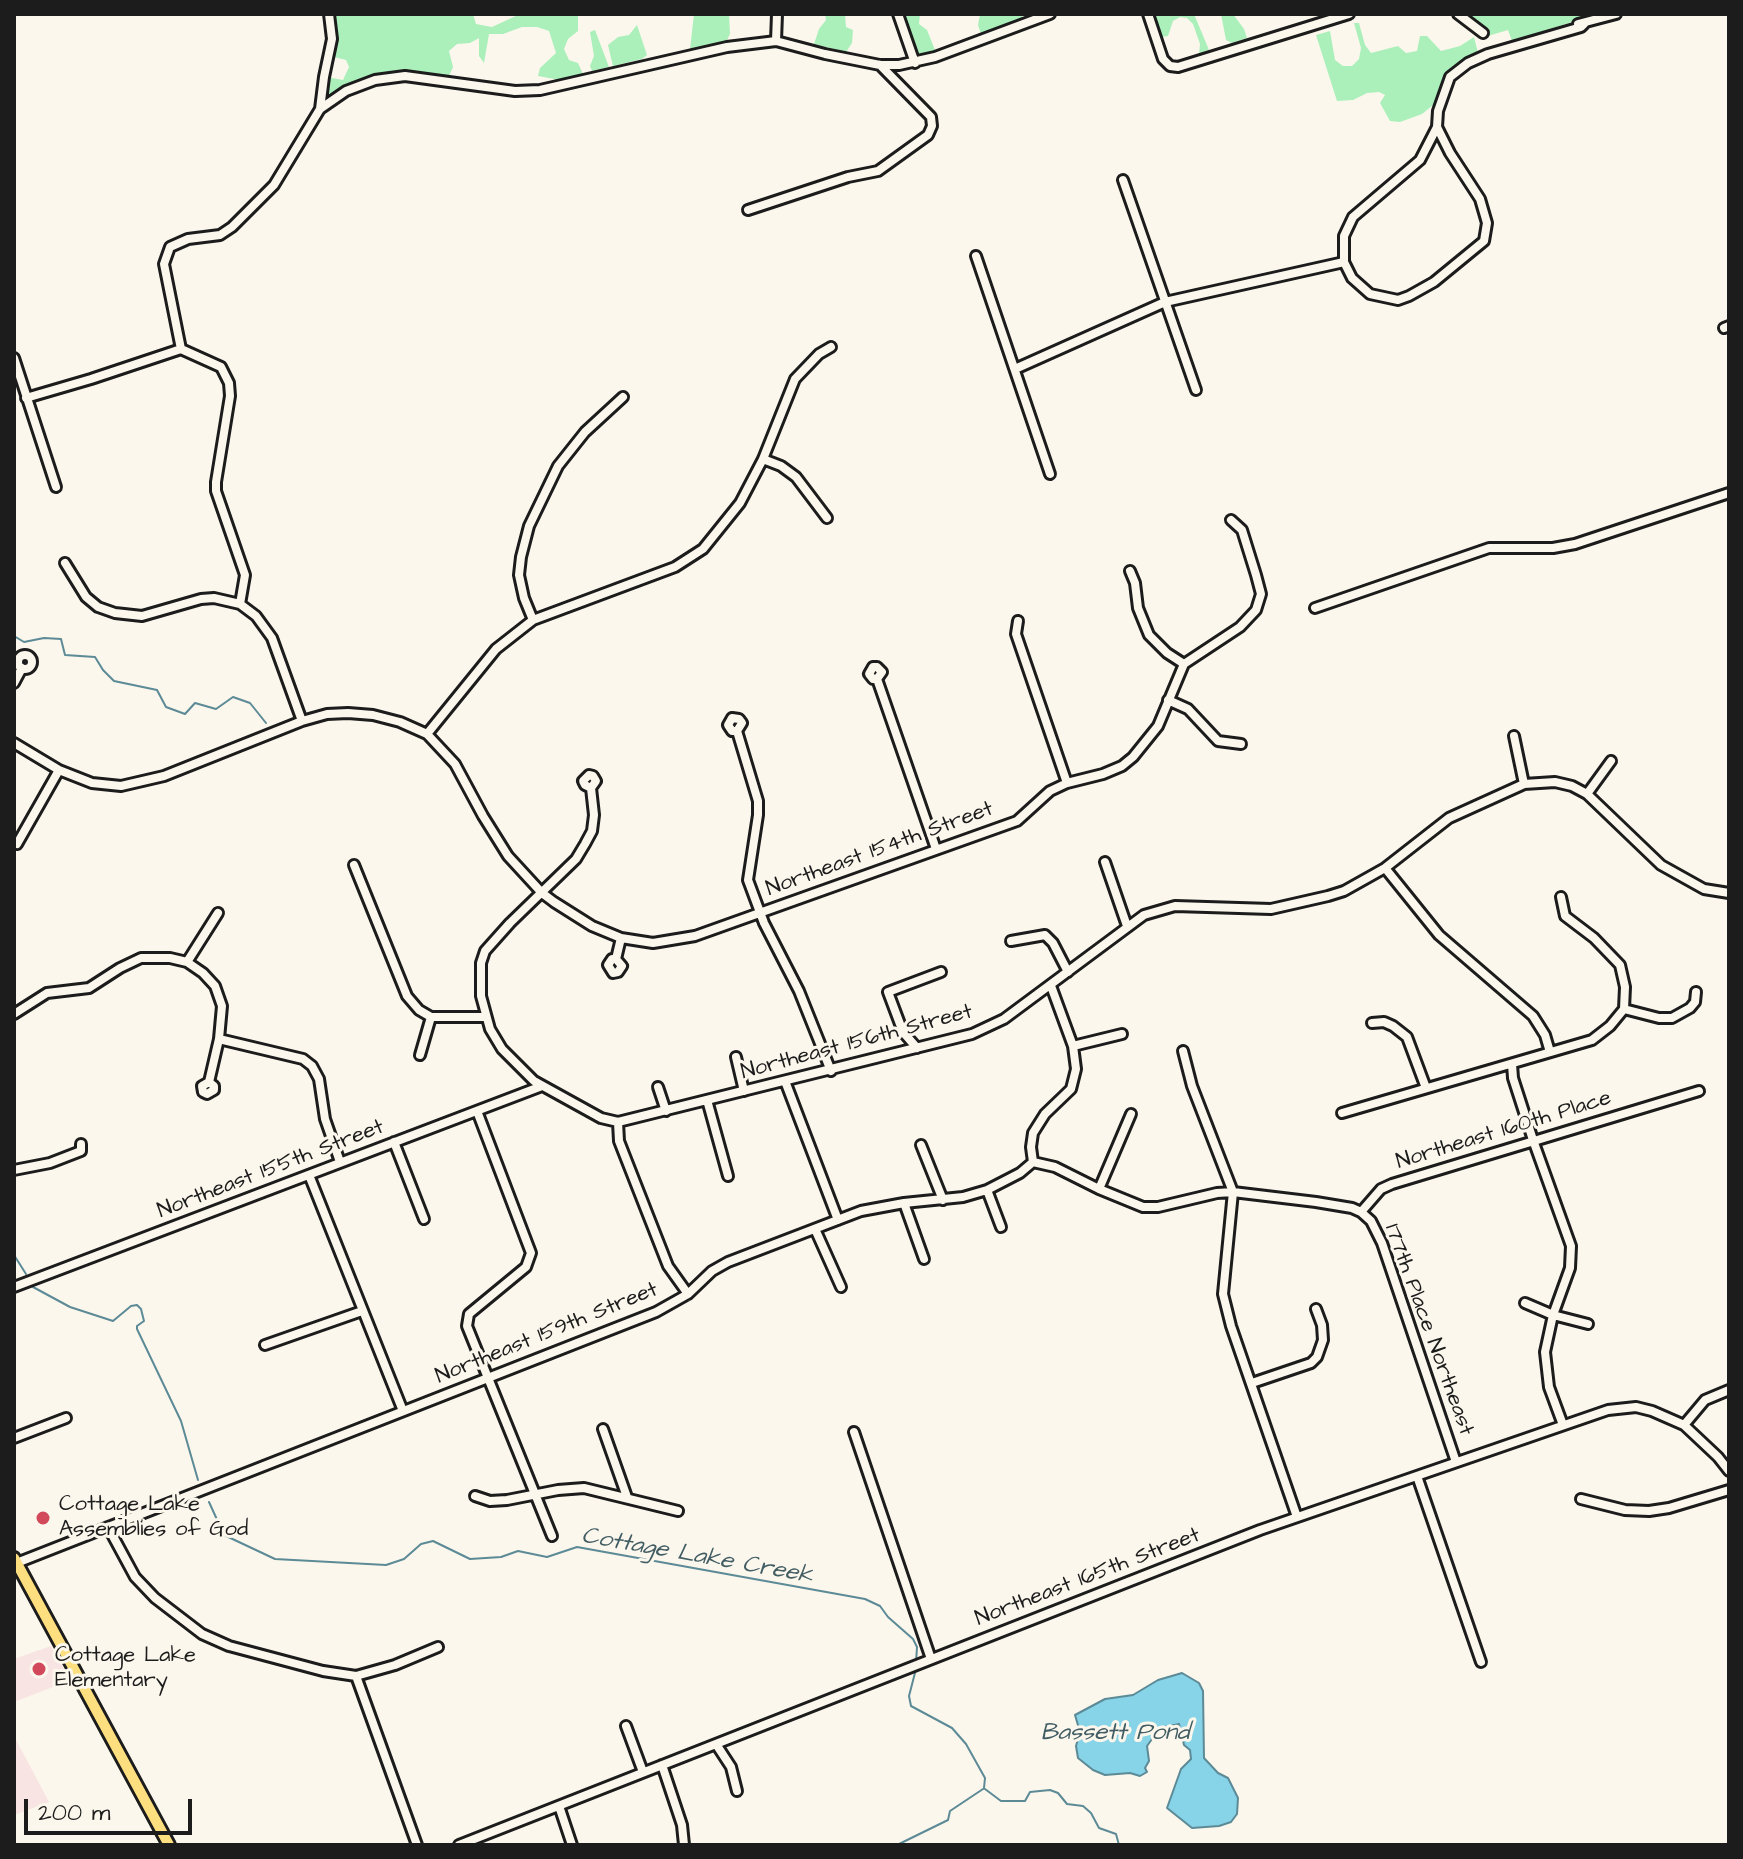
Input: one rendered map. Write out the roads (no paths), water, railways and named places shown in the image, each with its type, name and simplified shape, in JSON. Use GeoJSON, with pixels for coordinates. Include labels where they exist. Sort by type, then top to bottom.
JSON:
{"type":"FeatureCollection","features":[{"type":"Feature","properties":{"kind":"main road"},"geometry":{"type":"LineString","coordinates":[[15,1562],[169,1845]]}},
{"type":"Feature","properties":{"kind":"street"},"geometry":{"type":"LineString","coordinates":[[181,349],[164,264],[165,255],[177,242],[211,238],[232,227],[274,185],[320,109],[332,39],[329,14]]}},
{"type":"Feature","properties":{"kind":"street"},"geometry":{"type":"LineString","coordinates":[[776,41],[777,14]]}},
{"type":"Feature","properties":{"kind":"street"},"geometry":{"type":"LineString","coordinates":[[898,14],[915,63]]}},
{"type":"Feature","properties":{"kind":"street"},"geometry":{"type":"LineString","coordinates":[[320,109],[346,91],[391,77],[405,76],[527,91],[727,47],[776,41],[880,65],[915,63],[1050,14]]}},
{"type":"Feature","properties":{"kind":"street"},"geometry":{"type":"LineString","coordinates":[[1148,14],[1163,59],[1170,66],[1185,66],[1349,14]]}},
{"type":"Feature","properties":{"kind":"street"},"geometry":{"type":"LineString","coordinates":[[1458,14],[1483,33]]}},
{"type":"Feature","properties":{"kind":"street"},"geometry":{"type":"LineString","coordinates":[[1437,127],[1486,212],[1484,241],[1419,292],[1398,300],[1370,294],[1352,278],[1344,262],[1344,236],[1353,217],[1420,160],[1437,127],[1438,111],[1450,77],[1460,68],[1488,54],[1616,14]]}},
{"type":"Feature","properties":{"kind":"street"},"geometry":{"type":"LineString","coordinates":[[748,210],[848,177],[878,171],[928,135],[931,117],[880,65]]}},
{"type":"Feature","properties":{"kind":"street"},"geometry":{"type":"LineString","coordinates":[[1123,180],[1196,390]]}},
{"type":"Feature","properties":{"kind":"street"},"geometry":{"type":"LineString","coordinates":[[976,256],[1050,474]]}},
{"type":"Feature","properties":{"kind":"street"},"geometry":{"type":"LineString","coordinates":[[1015,369],[1165,302],[1344,262]]}},
{"type":"Feature","properties":{"kind":"street"},"geometry":{"type":"LineString","coordinates":[[14,743],[59,770],[92,783],[121,786],[142,783],[327,714],[348,713],[400,722],[427,734],[496,649],[533,620],[675,567],[696,554],[727,521],[763,459],[795,379],[819,354],[831,347]]}},
{"type":"Feature","properties":{"kind":"street"},"geometry":{"type":"LineString","coordinates":[[26,398],[181,349],[221,367],[229,383],[230,396],[216,491],[245,575],[240,604]]}},
{"type":"Feature","properties":{"kind":"street"},"geometry":{"type":"LineString","coordinates":[[14,358],[56,487]]}},
{"type":"Feature","properties":{"kind":"street"},"geometry":{"type":"LineString","coordinates":[[533,620],[519,575],[529,526],[558,466],[585,432],[623,397]]}},
{"type":"Feature","properties":{"kind":"street"},"geometry":{"type":"LineString","coordinates":[[763,459],[781,466],[796,477],[827,518]]}},
{"type":"Feature","properties":{"kind":"street"},"geometry":{"type":"LineString","coordinates":[[1315,608],[1489,548],[1553,548],[1575,544],[1729,493]]}},
{"type":"Feature","properties":{"kind":"street"},"geometry":{"type":"LineString","coordinates":[[1130,571],[1138,608],[1149,635],[1184,664],[1240,627],[1256,610],[1261,594],[1256,575],[1242,530],[1231,520]]}},
{"type":"Feature","properties":{"kind":"street"},"geometry":{"type":"LineString","coordinates":[[65,563],[75,582],[98,607],[115,613],[142,616],[201,599],[225,599],[240,604],[256,616],[272,638],[302,721]]}},
{"type":"Feature","properties":{"kind":"street"},"geometry":{"type":"LineString","coordinates":[[1018,621],[1016,634],[1067,783]]}},
{"type":"Feature","properties":{"kind":"street","name":"Northeast 154th Street"},"geometry":{"type":"LineString","coordinates":[[427,734],[455,764],[495,837],[542,893],[582,921],[621,938],[653,943],[672,942],[1017,821],[1050,791],[1122,766],[1158,726],[1184,664]]}},
{"type":"Feature","properties":{"kind":"street"},"geometry":{"type":"LineString","coordinates":[[14,683],[22,668]]}},
{"type":"Feature","properties":{"kind":"street"},"geometry":{"type":"LineString","coordinates":[[877,679],[936,849]]}},
{"type":"Feature","properties":{"kind":"street"},"geometry":{"type":"LineString","coordinates":[[1168,700],[1188,709],[1218,741],[1241,744]]}},
{"type":"Feature","properties":{"kind":"street"},"geometry":{"type":"LineString","coordinates":[[737,731],[758,801],[747,873],[760,912],[799,991],[831,1071]]}},
{"type":"Feature","properties":{"kind":"street"},"geometry":{"type":"LineString","coordinates":[[1514,736],[1524,784],[1555,782],[1572,786],[1587,794],[1661,865],[1704,889],[1729,893]]}},
{"type":"Feature","properties":{"kind":"street"},"geometry":{"type":"LineString","coordinates":[[1587,794],[1611,761]]}},
{"type":"Feature","properties":{"kind":"street"},"geometry":{"type":"LineString","coordinates":[[17,844],[59,770]]}},
{"type":"Feature","properties":{"kind":"street","name":"Northeast 156th Street"},"geometry":{"type":"LineString","coordinates":[[614,1122],[946,1042],[990,1026],[1051,986],[1127,926],[1157,910],[1175,906],[1249,910],[1302,903],[1344,891],[1385,868],[1449,818],[1524,784]]}},
{"type":"Feature","properties":{"kind":"street"},"geometry":{"type":"LineString","coordinates":[[591,788],[592,831],[576,859],[485,951],[480,973],[486,1017],[502,1049],[542,1086],[614,1122],[668,1266],[688,1294]]}},
{"type":"Feature","properties":{"kind":"street"},"geometry":{"type":"LineString","coordinates":[[1105,862],[1127,926]]}},
{"type":"Feature","properties":{"kind":"street"},"geometry":{"type":"LineString","coordinates":[[354,865],[407,996],[419,1010],[431,1017],[486,1017]]}},
{"type":"Feature","properties":{"kind":"street"},"geometry":{"type":"LineString","coordinates":[[1385,868],[1439,935],[1533,1016],[1545,1035],[1550,1052]]}},
{"type":"Feature","properties":{"kind":"street"},"geometry":{"type":"LineString","coordinates":[[1342,1113],[1592,1040],[1610,1026],[1624,1009],[1625,987],[1620,965],[1592,936],[1565,916],[1561,897]]}},
{"type":"Feature","properties":{"kind":"street"},"geometry":{"type":"LineString","coordinates":[[187,962],[218,913]]}},
{"type":"Feature","properties":{"kind":"street"},"geometry":{"type":"LineString","coordinates":[[1011,941],[1045,935],[1053,943],[1068,972]]}},
{"type":"Feature","properties":{"kind":"street"},"geometry":{"type":"LineString","coordinates":[[616,959],[621,938]]}},
{"type":"Feature","properties":{"kind":"street"},"geometry":{"type":"LineString","coordinates":[[17,1012],[47,993],[85,990],[141,958],[170,958],[187,962],[203,973],[220,997],[223,1015],[209,1082]]}},
{"type":"Feature","properties":{"kind":"street"},"geometry":{"type":"LineString","coordinates":[[917,1048],[903,1032],[888,992],[941,972]]}},
{"type":"Feature","properties":{"kind":"street"},"geometry":{"type":"LineString","coordinates":[[1051,986],[1073,1046],[1075,1079],[1065,1097],[1038,1122],[1031,1147],[1033,1162],[1055,1167],[1143,1207],[1158,1207],[1233,1192],[1316,1202],[1361,1212]]}},
{"type":"Feature","properties":{"kind":"street"},"geometry":{"type":"LineString","coordinates":[[1624,1009],[1672,1018],[1690,1008],[1695,1002],[1696,992]]}},
{"type":"Feature","properties":{"kind":"street"},"geometry":{"type":"LineString","coordinates":[[420,1055],[431,1017]]}},
{"type":"Feature","properties":{"kind":"street"},"geometry":{"type":"LineString","coordinates":[[1372,1023],[1384,1022],[1407,1037],[1426,1088]]}},
{"type":"Feature","properties":{"kind":"street"},"geometry":{"type":"LineString","coordinates":[[1073,1046],[1122,1034]]}},
{"type":"Feature","properties":{"kind":"street"},"geometry":{"type":"LineString","coordinates":[[219,1039],[303,1059],[312,1066],[319,1079],[325,1119],[340,1162]]}},
{"type":"Feature","properties":{"kind":"street"},"geometry":{"type":"LineString","coordinates":[[1183,1051],[1192,1086],[1233,1192],[1223,1294],[1231,1326],[1297,1517]]}},
{"type":"Feature","properties":{"kind":"street"},"geometry":{"type":"LineString","coordinates":[[736,1057],[744,1091]]}},
{"type":"Feature","properties":{"kind":"street"},"geometry":{"type":"LineString","coordinates":[[1512,1064],[1513,1078],[1533,1140],[1571,1246],[1570,1268],[1546,1339],[1549,1387],[1563,1425]]}},
{"type":"Feature","properties":{"kind":"street"},"geometry":{"type":"LineString","coordinates":[[785,1081],[838,1220]]}},
{"type":"Feature","properties":{"kind":"street","name":"Northeast 155th Street"},"geometry":{"type":"LineString","coordinates":[[14,1287],[542,1086]]}},
{"type":"Feature","properties":{"kind":"street"},"geometry":{"type":"LineString","coordinates":[[658,1087],[666,1111]]}},
{"type":"Feature","properties":{"kind":"street","name":"Northeast 160th Place"},"geometry":{"type":"LineString","coordinates":[[1361,1212],[1381,1189],[1392,1184],[1699,1091]]}},
{"type":"Feature","properties":{"kind":"street"},"geometry":{"type":"LineString","coordinates":[[707,1100],[728,1176]]}},
{"type":"Feature","properties":{"kind":"street"},"geometry":{"type":"LineString","coordinates":[[477,1111],[531,1253],[526,1267],[469,1314],[467,1326],[552,1536]]}},
{"type":"Feature","properties":{"kind":"street"},"geometry":{"type":"LineString","coordinates":[[1099,1189],[1131,1114]]}},
{"type":"Feature","properties":{"kind":"street"},"geometry":{"type":"LineString","coordinates":[[394,1142],[424,1219]]}},
{"type":"Feature","properties":{"kind":"street"},"geometry":{"type":"LineString","coordinates":[[14,1170],[50,1163],[81,1151],[81,1144]]}},
{"type":"Feature","properties":{"kind":"street"},"geometry":{"type":"LineString","coordinates":[[921,1145],[943,1200]]}},
{"type":"Feature","properties":{"kind":"street","name":"Northeast 159th Street"},"geometry":{"type":"LineString","coordinates":[[15,1562],[656,1312],[688,1294],[712,1271],[728,1262],[879,1207],[943,1200],[987,1190],[1020,1173],[1033,1162]]}},
{"type":"Feature","properties":{"kind":"street"},"geometry":{"type":"LineString","coordinates":[[309,1175],[403,1411]]}},
{"type":"Feature","properties":{"kind":"street"},"geometry":{"type":"LineString","coordinates":[[987,1190],[1001,1227]]}},
{"type":"Feature","properties":{"kind":"street"},"geometry":{"type":"LineString","coordinates":[[904,1203],[924,1259]]}},
{"type":"Feature","properties":{"kind":"street","name":"177th Place Northeast"},"geometry":{"type":"LineString","coordinates":[[1361,1212],[1371,1221],[1382,1243],[1456,1462]]}},
{"type":"Feature","properties":{"kind":"street"},"geometry":{"type":"LineString","coordinates":[[815,1229],[841,1287]]}},
{"type":"Feature","properties":{"kind":"street"},"geometry":{"type":"LineString","coordinates":[[1525,1303],[1553,1315],[1588,1324]]}},
{"type":"Feature","properties":{"kind":"street"},"geometry":{"type":"LineString","coordinates":[[1252,1383],[1311,1363],[1317,1357],[1323,1340],[1316,1309]]}},
{"type":"Feature","properties":{"kind":"street"},"geometry":{"type":"LineString","coordinates":[[265,1345],[362,1311]]}},
{"type":"Feature","properties":{"kind":"street"},"geometry":{"type":"LineString","coordinates":[[1729,1390],[1705,1400],[1684,1425],[1729,1471]]}},
{"type":"Feature","properties":{"kind":"street","name":"Northeast 165th Street"},"geometry":{"type":"LineString","coordinates":[[459,1845],[1297,1517],[1563,1425],[1623,1407],[1652,1411],[1684,1425]]}},
{"type":"Feature","properties":{"kind":"street"},"geometry":{"type":"LineString","coordinates":[[14,1438],[66,1418]]}},
{"type":"Feature","properties":{"kind":"street"},"geometry":{"type":"LineString","coordinates":[[603,1429],[627,1497]]}},
{"type":"Feature","properties":{"kind":"street"},"geometry":{"type":"LineString","coordinates":[[854,1432],[927,1660]]}},
{"type":"Feature","properties":{"kind":"street"},"geometry":{"type":"LineString","coordinates":[[1417,1476],[1481,1662]]}},
{"type":"Feature","properties":{"kind":"street"},"geometry":{"type":"LineString","coordinates":[[475,1496],[490,1501],[584,1488],[678,1511]]}},
{"type":"Feature","properties":{"kind":"street"},"geometry":{"type":"LineString","coordinates":[[1581,1499],[1625,1510],[1649,1511],[1729,1490]]}},
{"type":"Feature","properties":{"kind":"street"},"geometry":{"type":"LineString","coordinates":[[108,1527],[135,1577],[165,1607],[202,1634],[244,1650],[323,1671],[356,1676],[395,1665],[438,1647]]}},
{"type":"Feature","properties":{"kind":"street"},"geometry":{"type":"LineString","coordinates":[[356,1676],[417,1845]]}},
{"type":"Feature","properties":{"kind":"street"},"geometry":{"type":"LineString","coordinates":[[626,1726],[643,1772]]}},
{"type":"Feature","properties":{"kind":"street"},"geometry":{"type":"LineString","coordinates":[[716,1744],[731,1767],[737,1791]]}},
{"type":"Feature","properties":{"kind":"street"},"geometry":{"type":"LineString","coordinates":[[662,1765],[682,1825],[684,1845]]}},
{"type":"Feature","properties":{"kind":"street"},"geometry":{"type":"LineString","coordinates":[[559,1806],[572,1845]]}},
{"type":"Feature","properties":{"kind":"water","name":"Bassett Pond"},"geometry":{"type":"Polygon","coordinates":[[[1182,1673],[1199,1683],[1203,1691],[1204,1758],[1218,1773],[1228,1778],[1238,1798],[1237,1814],[1231,1822],[1219,1826],[1192,1828],[1167,1808],[1181,1769],[1191,1759],[1179,1724],[1160,1728],[1147,1746],[1147,1772],[1140,1776],[1130,1773],[1105,1775],[1078,1758],[1076,1746],[1080,1732],[1075,1715],[1105,1699],[1133,1695],[1158,1680],[1182,1673]]]}},
{"type":"Feature","properties":{"kind":"waterway"},"geometry":{"type":"LineString","coordinates":[[14,636],[24,642],[61,639],[65,655],[95,657],[114,681],[157,690],[166,707],[185,714],[195,703],[216,709],[233,697],[250,703],[266,723]]}},
{"type":"Feature","properties":{"kind":"waterway","name":"Cottage Lake Creek"},"geometry":{"type":"LineString","coordinates":[[14,1255],[26,1274]]}},
{"type":"Feature","properties":{"kind":"waterway","name":"Cottage Lake Creek"},"geometry":{"type":"LineString","coordinates":[[33,1287],[70,1307],[113,1321],[131,1306],[137,1305],[141,1309],[144,1321],[137,1329],[181,1421],[198,1480]]}},
{"type":"Feature","properties":{"kind":"waterway","name":"Cottage Lake Creek"},"geometry":{"type":"LineString","coordinates":[[209,1502],[224,1535],[275,1559],[386,1565],[404,1559],[421,1544],[433,1541],[470,1559],[501,1557],[518,1551],[547,1557],[577,1547],[865,1599],[880,1606],[913,1639],[917,1647],[916,1663]]}},
{"type":"Feature","properties":{"kind":"waterway","name":"Cottage Lake Creek"},"geometry":{"type":"LineString","coordinates":[[916,1669],[909,1696],[911,1706],[952,1728],[966,1744],[985,1778],[984,1788]]}},
{"type":"Feature","properties":{"kind":"waterway","name":"Cottage Lake Creek"},"geometry":{"type":"LineString","coordinates":[[897,1845],[948,1820],[950,1811],[983,1789]]}},
{"type":"Feature","properties":{"kind":"waterway"},"geometry":{"type":"LineString","coordinates":[[985,1789],[1001,1801],[1025,1801],[1030,1792],[1050,1790],[1058,1793],[1067,1804],[1083,1806],[1099,1828],[1116,1834],[1119,1845]]}},
{"type":"Feature","properties":{"kind":"place","name":"Cottage Lake Assemblies of God"},"geometry":{"type":"Point","coordinates":[43,1518]}},
{"type":"Feature","properties":{"kind":"place","name":"Cottage Lake Elementary"},"geometry":{"type":"Point","coordinates":[39,1669]}}]}
